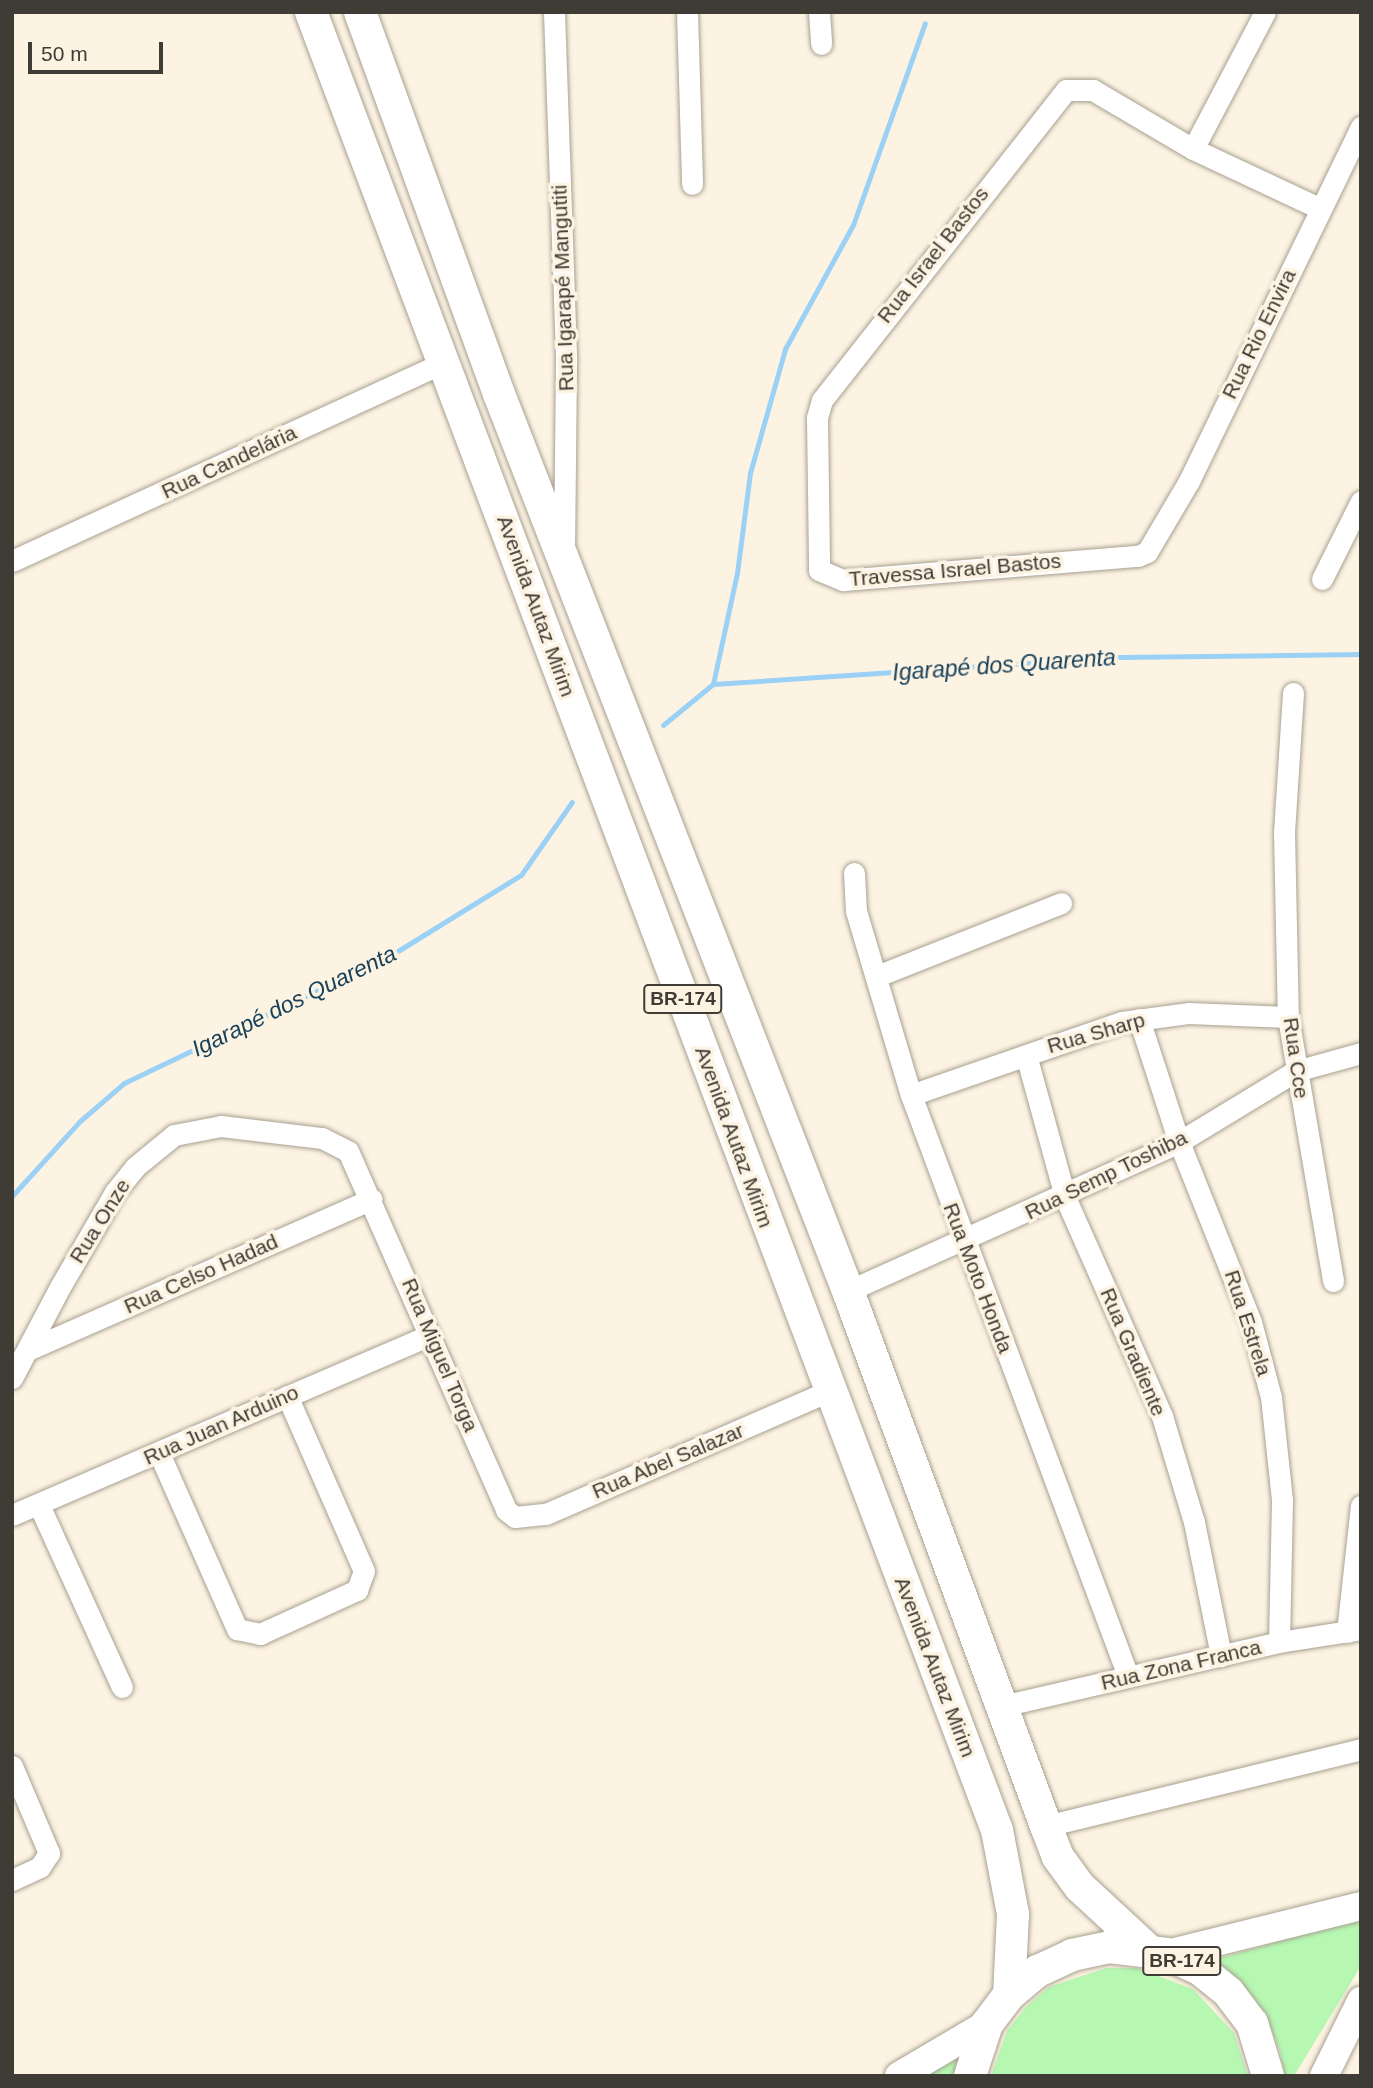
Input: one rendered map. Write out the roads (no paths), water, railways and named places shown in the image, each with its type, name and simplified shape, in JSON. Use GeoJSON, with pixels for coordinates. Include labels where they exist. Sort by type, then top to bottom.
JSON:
{"type":"FeatureCollection","features":[{"type":"Feature","properties":{"kind":"main road","name":"Avenida Autaz Mirim"},"geometry":{"type":"LineString","coordinates":[[311,12],[445,362],[1004,1853],[1013,1914],[1009,1995]]}},
{"type":"Feature","properties":{"kind":"main road","name":"Avenida Autaz Mirim"},"geometry":{"type":"LineString","coordinates":[[360,12],[564,563],[723,978],[848,1291],[1058,1857],[1080,1887],[1157,1952]]}},
{"type":"Feature","properties":{"kind":"main road"},"geometry":{"type":"LineString","coordinates":[[681,994],[723,978]]}},
{"type":"Feature","properties":{"kind":"main road"},"geometry":{"type":"LineString","coordinates":[[1157,1952],[1361,1906]]}},
{"type":"Feature","properties":{"kind":"main road","name":"BR-174"},"geometry":{"type":"LineString","coordinates":[[970,2076],[987,2024],[1009,1995],[1038,1971],[1072,1955],[1109,1947],[1157,1952],[1200,1970],[1230,1993],[1252,2023],[1268,2076]]}},
{"type":"Feature","properties":{"kind":"main road"},"geometry":{"type":"LineString","coordinates":[[1324,2076],[1361,2001]]}},
{"type":"Feature","properties":{"kind":"main road"},"geometry":{"type":"LineString","coordinates":[[899,2076],[987,2024]]}},
{"type":"Feature","properties":{"kind":"street","name":"Rua Igarapé Mangutiti"},"geometry":{"type":"LineString","coordinates":[[554,12],[566,363],[564,563]]}},
{"type":"Feature","properties":{"kind":"street"},"geometry":{"type":"LineString","coordinates":[[687,12],[692,184]]}},
{"type":"Feature","properties":{"kind":"street"},"geometry":{"type":"LineString","coordinates":[[819,12],[821,44]]}},
{"type":"Feature","properties":{"kind":"street"},"geometry":{"type":"LineString","coordinates":[[1265,12],[1194,149],[1319,208]]}},
{"type":"Feature","properties":{"kind":"street","name":"Rua Israel Bastos"},"geometry":{"type":"LineString","coordinates":[[817,418],[831,384],[1058,96],[1075,88],[1093,90],[1194,149]]}},
{"type":"Feature","properties":{"kind":"street","name":"Rua Rio Envira"},"geometry":{"type":"LineString","coordinates":[[1157,541],[1361,126]]}},
{"type":"Feature","properties":{"kind":"street","name":"Rua Candelária"},"geometry":{"type":"LineString","coordinates":[[12,561],[445,362]]}},
{"type":"Feature","properties":{"kind":"street","name":"Travessa Israel Bastos"},"geometry":{"type":"LineString","coordinates":[[817,418],[816,559],[819,570],[832,579],[1138,556],[1157,541]]}},
{"type":"Feature","properties":{"kind":"street"},"geometry":{"type":"LineString","coordinates":[[1322,579],[1361,501]]}},
{"type":"Feature","properties":{"kind":"street","name":"Rua Cce"},"geometry":{"type":"LineString","coordinates":[[1293,693],[1284,832],[1289,1017],[1333,1281]]}},
{"type":"Feature","properties":{"kind":"street","name":"Rua Moto Honda"},"geometry":{"type":"LineString","coordinates":[[854,873],[856,911],[911,1095],[962,1241],[1128,1676]]}},
{"type":"Feature","properties":{"kind":"street"},"geometry":{"type":"LineString","coordinates":[[877,976],[1061,903]]}},
{"type":"Feature","properties":{"kind":"street","name":"Rua Sharp"},"geometry":{"type":"LineString","coordinates":[[911,1095],[1096,1028],[1139,1019],[1189,1013],[1289,1017]]}},
{"type":"Feature","properties":{"kind":"street","name":"Rua Estrela"},"geometry":{"type":"LineString","coordinates":[[1139,1019],[1178,1142],[1251,1322],[1271,1397],[1282,1500],[1279,1643]]}},
{"type":"Feature","properties":{"kind":"street","name":"Rua Semp Toshiba"},"geometry":{"type":"LineString","coordinates":[[848,1291],[1065,1197],[1178,1142],[1296,1071],[1361,1053]]}},
{"type":"Feature","properties":{"kind":"street","name":"Rua Gradiente"},"geometry":{"type":"LineString","coordinates":[[1026,1055],[1065,1197],[1162,1416],[1194,1522],[1221,1656]]}},
{"type":"Feature","properties":{"kind":"street","name":"Rua Onze"},"geometry":{"type":"LineString","coordinates":[[12,1378],[115,1192],[155,1147],[174,1135],[221,1126],[322,1138],[348,1152],[372,1199]]}},
{"type":"Feature","properties":{"kind":"street","name":"Rua Miguel Torga"},"geometry":{"type":"LineString","coordinates":[[372,1199],[506,1510]]}},
{"type":"Feature","properties":{"kind":"street","name":"Rua Celso Hadad"},"geometry":{"type":"LineString","coordinates":[[30,1349],[372,1199]]}},
{"type":"Feature","properties":{"kind":"street","name":"Rua Juan Arduino"},"geometry":{"type":"LineString","coordinates":[[12,1515],[430,1335]]}},
{"type":"Feature","properties":{"kind":"street","name":"Rua Abel Salazar"},"geometry":{"type":"LineString","coordinates":[[506,1510],[524,1520],[536,1517],[829,1391]]}},
{"type":"Feature","properties":{"kind":"street"},"geometry":{"type":"LineString","coordinates":[[159,1453],[237,1629],[260,1634],[272,1629],[357,1590],[364,1571],[287,1395]]}},
{"type":"Feature","properties":{"kind":"street"},"geometry":{"type":"LineString","coordinates":[[39,1505],[122,1687]]}},
{"type":"Feature","properties":{"kind":"street"},"geometry":{"type":"LineString","coordinates":[[1354,1630],[1361,1506]]}},
{"type":"Feature","properties":{"kind":"street","name":"Rua Zona Franca"},"geometry":{"type":"LineString","coordinates":[[1002,1706],[1279,1643],[1354,1630]]}},
{"type":"Feature","properties":{"kind":"street"},"geometry":{"type":"LineString","coordinates":[[1046,1826],[1361,1749]]}},
{"type":"Feature","properties":{"kind":"street"},"geometry":{"type":"LineString","coordinates":[[12,1766],[48,1844],[45,1862],[12,1880]]}},
{"type":"Feature","properties":{"kind":"waterway"},"geometry":{"type":"LineString","coordinates":[[713,684],[737,573],[750,473],[785,349],[853,225],[925,23]]}},
{"type":"Feature","properties":{"kind":"waterway","name":"Igarapé dos Quarenta"},"geometry":{"type":"LineString","coordinates":[[663,725],[713,684],[1120,657],[1361,654]]}},
{"type":"Feature","properties":{"kind":"waterway","name":"Igarapé dos Quarenta"},"geometry":{"type":"LineString","coordinates":[[12,1196],[80,1121],[124,1083],[393,954],[521,875],[572,802]]}}]}
